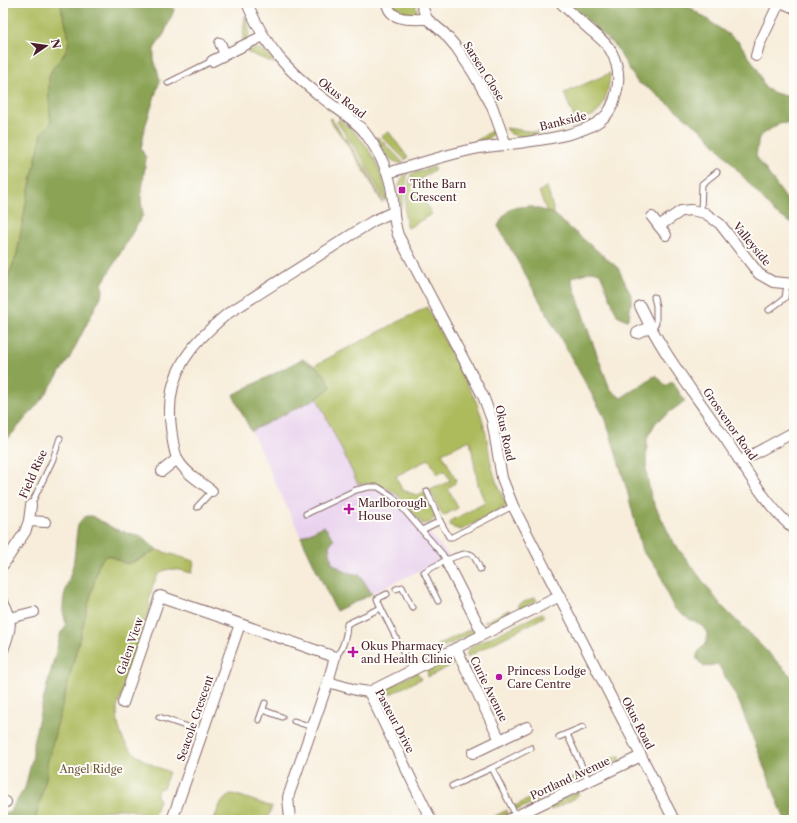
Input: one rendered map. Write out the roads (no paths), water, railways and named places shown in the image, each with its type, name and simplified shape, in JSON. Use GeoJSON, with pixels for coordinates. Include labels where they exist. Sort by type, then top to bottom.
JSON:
{"type":"FeatureCollection","features":[{"type":"Feature","properties":{"kind":"street","name":"Okus Road"},"geometry":{"type":"LineString","coordinates":[[247,3],[263,36],[278,57],[313,90],[366,133],[375,146],[388,173],[392,194],[393,212],[398,234],[488,408],[502,478],[513,506],[674,820]]}},
{"type":"Feature","properties":{"kind":"street"},"geometry":{"type":"LineString","coordinates":[[387,3],[389,10],[394,15],[408,19],[427,19]]}},
{"type":"Feature","properties":{"kind":"street","name":"Sarsen Close"},"geometry":{"type":"LineString","coordinates":[[421,3],[427,19],[444,33],[456,47],[474,74],[492,106],[506,144]]}},
{"type":"Feature","properties":{"kind":"street","name":"Bankside"},"geometry":{"type":"LineString","coordinates":[[388,173],[462,152],[551,138],[584,129],[594,125],[604,118],[616,95],[618,81],[618,70],[611,50],[606,43],[561,3]]}},
{"type":"Feature","properties":{"kind":"street"},"geometry":{"type":"LineString","coordinates":[[756,56],[759,45],[779,3]]}},
{"type":"Feature","properties":{"kind":"street"},"geometry":{"type":"LineString","coordinates":[[783,3],[794,8]]}},
{"type":"Feature","properties":{"kind":"street"},"geometry":{"type":"LineString","coordinates":[[212,61],[263,36]]}},
{"type":"Feature","properties":{"kind":"street"},"geometry":{"type":"LineString","coordinates":[[220,43],[225,54]]}},
{"type":"Feature","properties":{"kind":"street","name":"Valleyside"},"geometry":{"type":"LineString","coordinates":[[658,226],[680,211],[691,210],[711,216],[720,224],[759,274],[773,282],[791,284]]}},
{"type":"Feature","properties":{"kind":"street"},"geometry":{"type":"LineString","coordinates":[[212,491],[188,471],[177,459],[172,435],[169,401],[174,382],[182,362],[193,346],[210,328],[227,314],[373,221],[393,212]]}},
{"type":"Feature","properties":{"kind":"street"},"geometry":{"type":"LineString","coordinates":[[652,217],[666,235]]}},
{"type":"Feature","properties":{"kind":"street","name":"Grosvenor Road"},"geometry":{"type":"LineString","coordinates":[[640,306],[656,338],[741,462],[779,514],[794,529]]}},
{"type":"Feature","properties":{"kind":"street"},"geometry":{"type":"LineString","coordinates":[[637,333],[650,328]]}},
{"type":"Feature","properties":{"kind":"street"},"geometry":{"type":"LineString","coordinates":[[741,462],[794,432]]}},
{"type":"Feature","properties":{"kind":"street"},"geometry":{"type":"LineString","coordinates":[[162,471],[177,459]]}},
{"type":"Feature","properties":{"kind":"street","name":"Field Rise"},"geometry":{"type":"LineString","coordinates":[[3,565],[22,537],[29,521],[31,505]]}},
{"type":"Feature","properties":{"kind":"street"},"geometry":{"type":"LineString","coordinates":[[29,521],[45,522]]}},
{"type":"Feature","properties":{"kind":"street"},"geometry":{"type":"LineString","coordinates":[[446,561],[483,634]]}},
{"type":"Feature","properties":{"kind":"street","name":"Galen View"},"geometry":{"type":"LineString","coordinates":[[123,703],[160,596],[240,624]]}},
{"type":"Feature","properties":{"kind":"street","name":"Curie Avenue"},"geometry":{"type":"LineString","coordinates":[[368,692],[560,596]]}},
{"type":"Feature","properties":{"kind":"street"},"geometry":{"type":"LineString","coordinates":[[3,602],[7,608],[10,618],[9,633],[3,650]]}},
{"type":"Feature","properties":{"kind":"street"},"geometry":{"type":"LineString","coordinates":[[10,618],[34,612]]}},
{"type":"Feature","properties":{"kind":"street"},"geometry":{"type":"LineString","coordinates":[[240,624],[335,657],[328,682],[288,797],[290,820]]}},
{"type":"Feature","properties":{"kind":"street","name":"Seacole Crescent"},"geometry":{"type":"LineString","coordinates":[[172,820],[240,624]]}},
{"type":"Feature","properties":{"kind":"street","name":"Curie Avenue"},"geometry":{"type":"LineString","coordinates":[[456,648],[500,740]]}},
{"type":"Feature","properties":{"kind":"street","name":"Pasteur Drive"},"geometry":{"type":"LineString","coordinates":[[328,682],[368,692],[431,820]]}},
{"type":"Feature","properties":{"kind":"street","name":"Curie Avenue"},"geometry":{"type":"LineString","coordinates":[[473,753],[527,727]]}},
{"type":"Feature","properties":{"kind":"street","name":"Portland Avenue"},"geometry":{"type":"LineString","coordinates":[[512,818],[641,756]]}},
{"type":"Feature","properties":{"kind":"lane"},"geometry":{"type":"LineString","coordinates":[[168,82],[212,61]]}},
{"type":"Feature","properties":{"kind":"lane"},"geometry":{"type":"LineString","coordinates":[[701,212],[702,184],[717,172]]}},
{"type":"Feature","properties":{"kind":"lane","name":"Valleyside"},"geometry":{"type":"LineString","coordinates":[[769,310],[785,298],[791,284]]}},
{"type":"Feature","properties":{"kind":"lane"},"geometry":{"type":"LineString","coordinates":[[650,328],[656,323],[656,306],[654,297]]}},
{"type":"Feature","properties":{"kind":"lane","name":"Field Rise"},"geometry":{"type":"LineString","coordinates":[[31,505],[53,459],[60,438]]}},
{"type":"Feature","properties":{"kind":"lane"},"geometry":{"type":"LineString","coordinates":[[306,514],[356,490],[373,487],[382,489],[392,496],[422,530],[446,561]]}},
{"type":"Feature","properties":{"kind":"lane"},"geometry":{"type":"LineString","coordinates":[[197,507],[212,491]]}},
{"type":"Feature","properties":{"kind":"lane"},"geometry":{"type":"LineString","coordinates":[[427,491],[440,521],[449,537],[452,537],[513,506]]}},
{"type":"Feature","properties":{"kind":"lane"},"geometry":{"type":"LineString","coordinates":[[422,530],[440,521]]}},
{"type":"Feature","properties":{"kind":"lane"},"geometry":{"type":"LineString","coordinates":[[438,601],[424,572],[463,554],[471,554],[475,558],[480,569]]}},
{"type":"Feature","properties":{"kind":"lane"},"geometry":{"type":"LineString","coordinates":[[396,590],[402,587],[412,607]]}},
{"type":"Feature","properties":{"kind":"lane"},"geometry":{"type":"LineString","coordinates":[[387,594],[377,599],[412,670]]}},
{"type":"Feature","properties":{"kind":"lane"},"geometry":{"type":"LineString","coordinates":[[335,657],[339,654],[347,631],[347,624],[381,608]]}},
{"type":"Feature","properties":{"kind":"lane"},"geometry":{"type":"LineString","coordinates":[[259,720],[265,703]]}},
{"type":"Feature","properties":{"kind":"lane"},"geometry":{"type":"LineString","coordinates":[[263,710],[282,717]]}},
{"type":"Feature","properties":{"kind":"lane"},"geometry":{"type":"LineString","coordinates":[[159,717],[203,732]]}},
{"type":"Feature","properties":{"kind":"lane"},"geometry":{"type":"LineString","coordinates":[[294,721],[312,727]]}},
{"type":"Feature","properties":{"kind":"lane"},"geometry":{"type":"LineString","coordinates":[[559,737],[582,727]]}},
{"type":"Feature","properties":{"kind":"lane"},"geometry":{"type":"LineString","coordinates":[[567,734],[588,782]]}},
{"type":"Feature","properties":{"kind":"lane"},"geometry":{"type":"LineString","coordinates":[[452,786],[531,748]]}},
{"type":"Feature","properties":{"kind":"lane"},"geometry":{"type":"LineString","coordinates":[[492,768],[512,818]]}},
{"type":"Feature","properties":{"kind":"place","name":"Tithe Barn Crescent"},"geometry":{"type":"Point","coordinates":[402,190]}},
{"type":"Feature","properties":{"kind":"place","name":"Marlborough House"},"geometry":{"type":"Point","coordinates":[349,509]}},
{"type":"Feature","properties":{"kind":"place","name":"Okus Pharmacy and Health Clinic"},"geometry":{"type":"Point","coordinates":[353,652]}},
{"type":"Feature","properties":{"kind":"place","name":"Princess Lodge Care Centre"},"geometry":{"type":"Point","coordinates":[499,677]}},
{"type":"Feature","properties":{"kind":"park label","name":"Angel Ridge"},"geometry":{"type":"Point","coordinates":[91,769]}}]}
